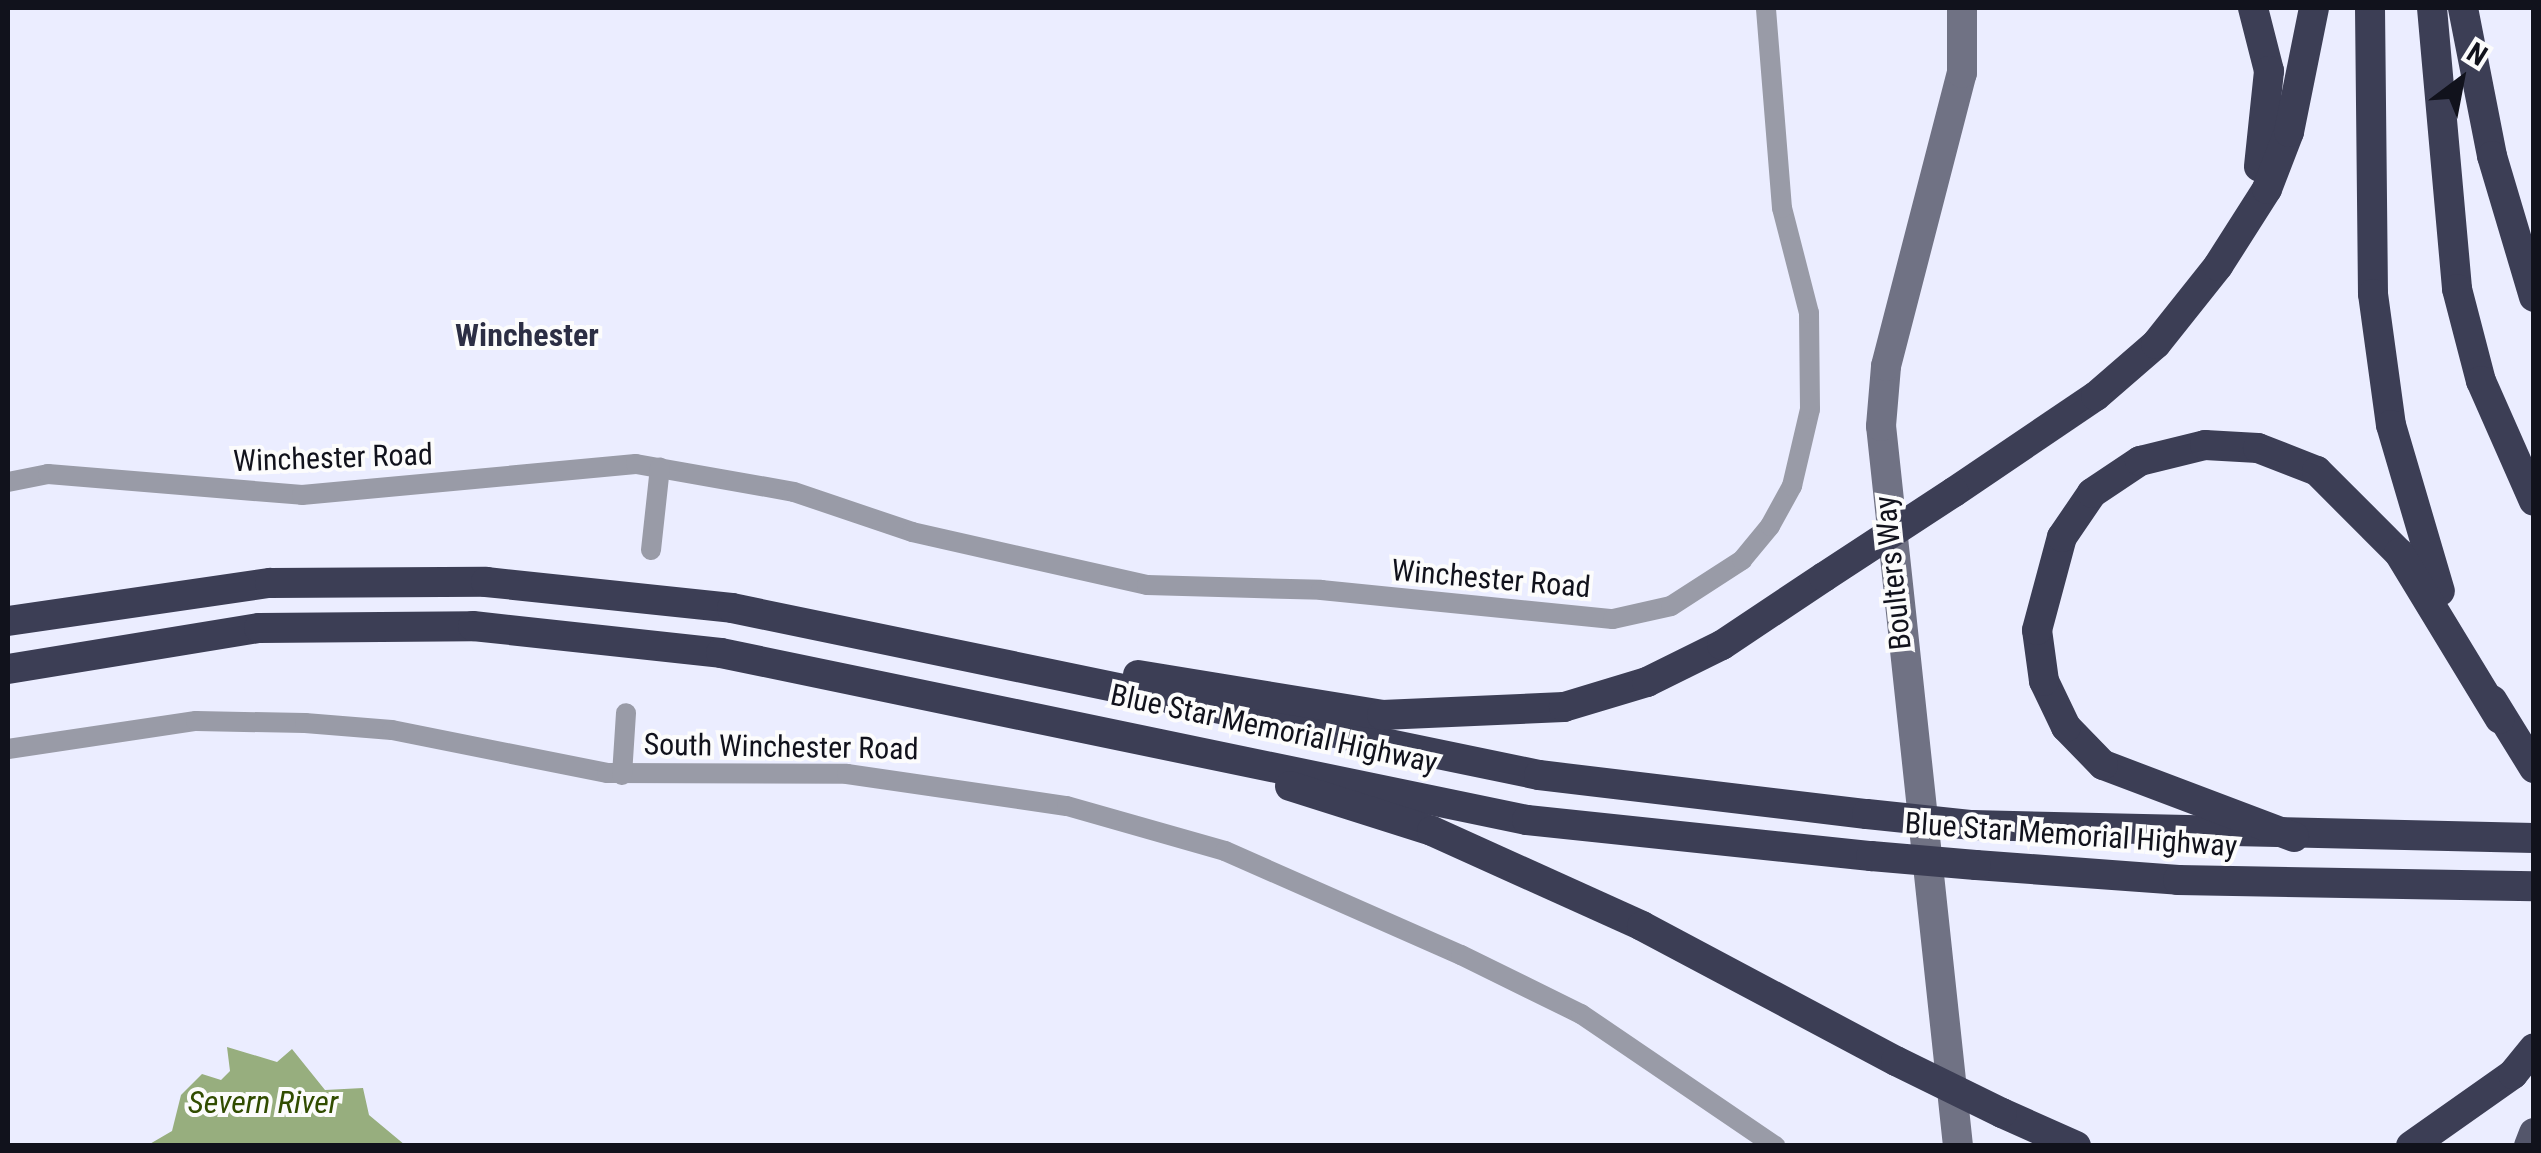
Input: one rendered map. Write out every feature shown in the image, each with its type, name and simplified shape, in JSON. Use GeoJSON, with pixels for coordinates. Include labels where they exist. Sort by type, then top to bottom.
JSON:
{"type":"FeatureCollection","features":[{"type":"Feature","properties":{"kind":"highway"},"geometry":{"type":"LineString","coordinates":[[2218,266],[2268,125],[2270,71],[2253,8]]}},
{"type":"Feature","properties":{"kind":"highway"},"geometry":{"type":"LineString","coordinates":[[732,608],[1382,715],[1470,716],[1564,706],[1647,682],[1824,578],[1954,492],[2096,396],[2156,344],[2218,266],[2267,189],[2289,132],[2314,8]]}},
{"type":"Feature","properties":{"kind":"highway"},"geometry":{"type":"LineString","coordinates":[[2370,8],[2373,294],[2392,425],[2426,561],[2500,719]]}},
{"type":"Feature","properties":{"kind":"highway"},"geometry":{"type":"LineString","coordinates":[[2432,8],[2457,290],[2481,381],[2534,501]]}},
{"type":"Feature","properties":{"kind":"highway"},"geometry":{"type":"LineString","coordinates":[[2463,8],[2492,156],[2534,296]]}},
{"type":"Feature","properties":{"kind":"highway"},"geometry":{"type":"LineString","coordinates":[[2294,837],[2103,765],[2066,727],[2044,680],[2037,630],[2062,538],[2092,494],[2140,461],[2205,444],[2258,448],[2317,471],[2399,552],[2534,768]]}},
{"type":"Feature","properties":{"kind":"highway","name":"Blue Star Memorial Highway"},"geometry":{"type":"LineString","coordinates":[[8,621],[270,583],[486,582],[732,608],[1539,775],[1972,824],[2294,837],[2534,838]]}},
{"type":"Feature","properties":{"kind":"highway","name":"Blue Star Memorial Highway"},"geometry":{"type":"LineString","coordinates":[[8,669],[259,628],[473,626],[721,652],[1141,736],[1527,820],[1871,856],[2178,880],[2534,886]]}},
{"type":"Feature","properties":{"kind":"highway"},"geometry":{"type":"LineString","coordinates":[[1141,736],[1432,830],[1642,926],[1896,1061],[2076,1146]]}},
{"type":"Feature","properties":{"kind":"highway"},"geometry":{"type":"LineString","coordinates":[[2412,1146],[2514,1074],[2534,1048]]}},
{"type":"Feature","properties":{"kind":"highway"},"geometry":{"type":"LineString","coordinates":[[2002,1114],[2056,1146]]}},
{"type":"Feature","properties":{"kind":"main road"},"geometry":{"type":"LineString","coordinates":[[2529,1146],[2534,1133]]}},
{"type":"Feature","properties":{"kind":"street","name":"Winchester Road"},"geometry":{"type":"LineString","coordinates":[[8,482],[48,474],[302,495],[558,466],[660,468],[776,488],[932,537],[1147,585],[1321,590],[1613,619],[1671,606],[1742,560],[1770,526],[1792,486],[1810,409],[1809,313],[1782,208],[1766,8]]}},
{"type":"Feature","properties":{"kind":"street","name":"Boulters Way"},"geometry":{"type":"LineString","coordinates":[[1958,1146],[1881,426],[1886,366],[1962,73],[1962,8]]}},
{"type":"Feature","properties":{"kind":"street"},"geometry":{"type":"LineString","coordinates":[[651,550],[660,468]]}},
{"type":"Feature","properties":{"kind":"street"},"geometry":{"type":"LineString","coordinates":[[622,774],[626,713]]}},
{"type":"Feature","properties":{"kind":"street","name":"South Winchester Road"},"geometry":{"type":"LineString","coordinates":[[8,749],[196,721],[305,723],[392,730],[622,774],[944,781],[1224,850],[1581,1014],[1768,1144]]}},
{"type":"Feature","properties":{"kind":"water","name":"Severn River"},"geometry":{"type":"Polygon","coordinates":[[[227,1047],[277,1062],[292,1049],[325,1090],[363,1088],[369,1115],[405,1145],[148,1145],[172,1131],[181,1095],[202,1074],[221,1080],[230,1071],[227,1047]]]}},
{"type":"Feature","properties":{"kind":"district","name":"Winchester"},"geometry":{"type":"Point","coordinates":[527,335]}}]}
